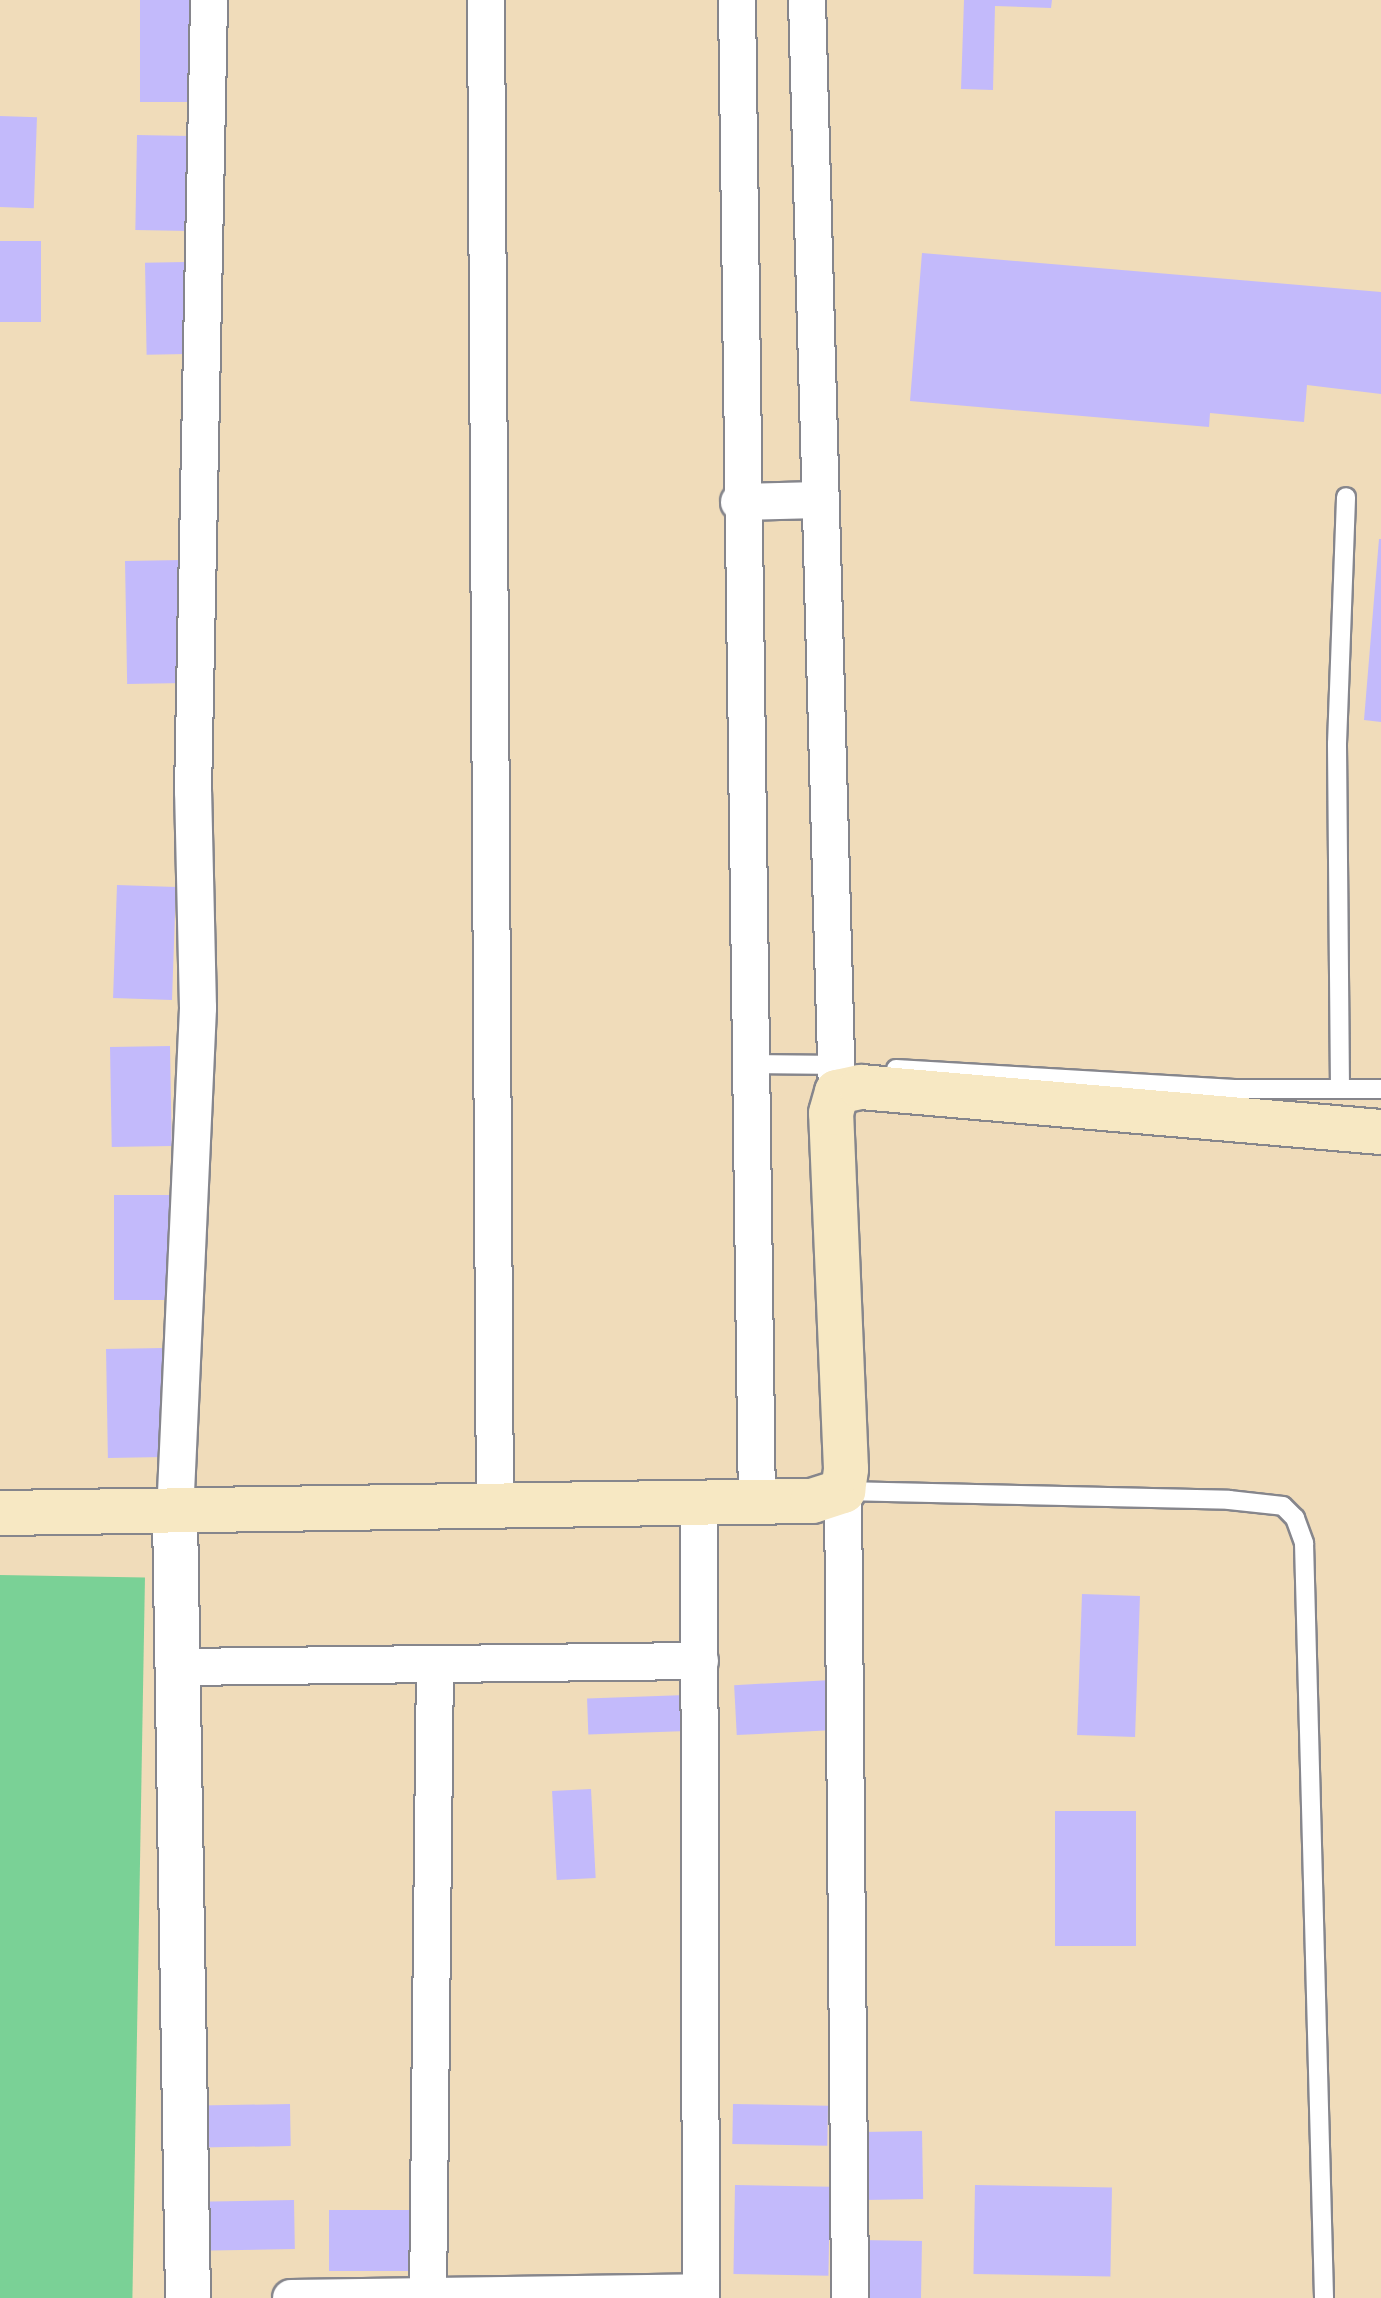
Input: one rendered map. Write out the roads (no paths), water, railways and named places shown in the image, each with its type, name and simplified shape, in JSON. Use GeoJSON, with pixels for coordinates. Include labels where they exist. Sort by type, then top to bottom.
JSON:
{"type":"FeatureCollection","features":[{"type":"Feature","properties":{"kind":"main road"},"geometry":{"type":"LineString","coordinates":[[0,1513],[175,1515],[812,1501],[843,1491],[831,1113],[837,1079],[861,1087],[1381,1132]]}},
{"type":"Feature","properties":{"kind":"street"},"geometry":{"type":"LineString","coordinates":[[188,2298],[175,1515],[198,1008],[193,792],[209,0]]}},
{"type":"Feature","properties":{"kind":"street"},"geometry":{"type":"LineString","coordinates":[[486,0],[495,1508]]}},
{"type":"Feature","properties":{"kind":"street"},"geometry":{"type":"LineString","coordinates":[[737,0],[739,502],[757,1502]]}},
{"type":"Feature","properties":{"kind":"street"},"geometry":{"type":"LineString","coordinates":[[807,0],[837,1079]]}},
{"type":"Feature","properties":{"kind":"street"},"geometry":{"type":"LineString","coordinates":[[739,502],[820,500]]}},
{"type":"Feature","properties":{"kind":"street"},"geometry":{"type":"LineString","coordinates":[[843,1491],[850,2298]]}},
{"type":"Feature","properties":{"kind":"street"},"geometry":{"type":"LineString","coordinates":[[291,2298],[701,2295],[699,1503]]}},
{"type":"Feature","properties":{"kind":"street"},"geometry":{"type":"LineString","coordinates":[[178,1667],[700,1661]]}},
{"type":"Feature","properties":{"kind":"street"},"geometry":{"type":"LineString","coordinates":[[428,2297],[435,1664]]}},
{"type":"Feature","properties":{"kind":"lane"},"geometry":{"type":"LineString","coordinates":[[1340,1089],[1337,744],[1346,497]]}},
{"type":"Feature","properties":{"kind":"lane"},"geometry":{"type":"LineString","coordinates":[[749,1064],[837,1079],[1381,1089]]}},
{"type":"Feature","properties":{"kind":"lane"},"geometry":{"type":"LineString","coordinates":[[843,1491],[1229,1500],[1283,1506],[1295,1518],[1304,1543],[1324,2298]]}}]}
